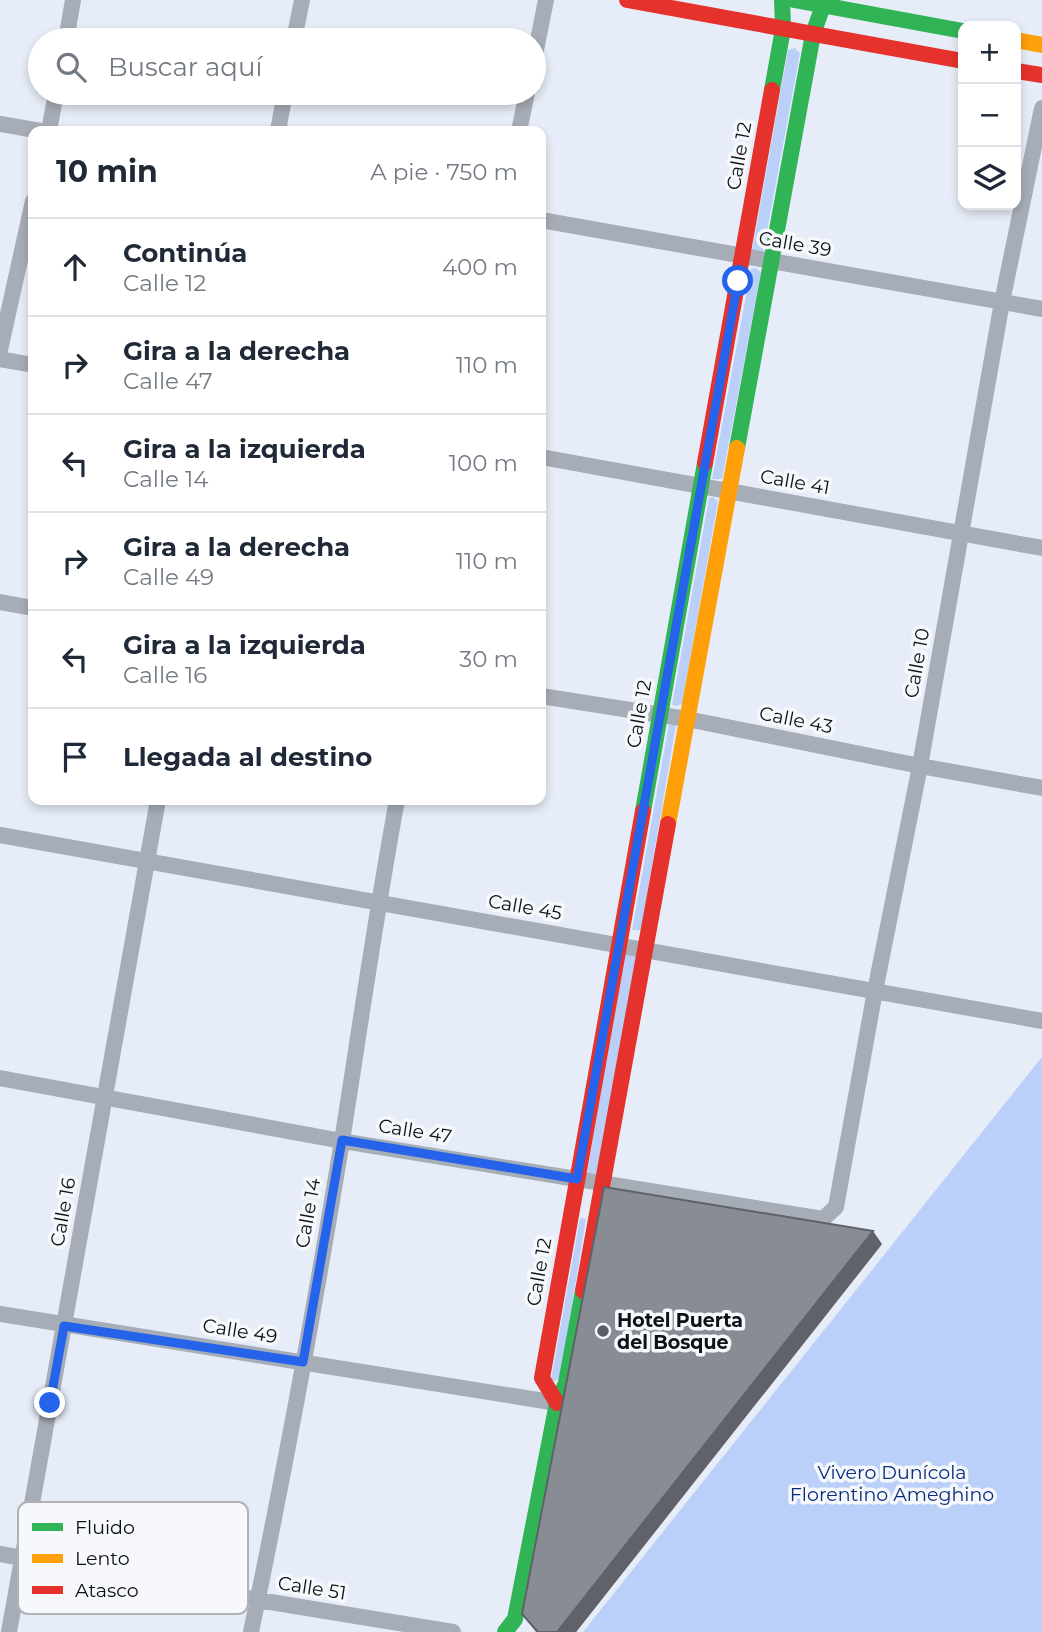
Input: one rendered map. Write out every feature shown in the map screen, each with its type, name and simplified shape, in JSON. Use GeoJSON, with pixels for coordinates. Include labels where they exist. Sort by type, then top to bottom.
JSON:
{"type":"FeatureCollection","features":[{"type":"Feature","properties":{"kind":"street"},"geometry":{"type":"LineString","coordinates":[[67,28],[73,0]]}},
{"type":"Feature","properties":{"kind":"street"},"geometry":{"type":"LineString","coordinates":[[297,28],[302,0]]}},
{"type":"Feature","properties":{"kind":"street"},"geometry":{"type":"LineString","coordinates":[[540,28],[546,0]]}},
{"type":"Feature","properties":{"kind":"street"},"geometry":{"type":"LineString","coordinates":[[627,0],[958,60]]}},
{"type":"Feature","properties":{"kind":"street","name":"Calle 12"},"geometry":{"type":"LineString","coordinates":[[557,1403],[542,1378],[783,29],[782,0]]}},
{"type":"Feature","properties":{"kind":"street"},"geometry":{"type":"LineString","coordinates":[[794,0],[824,3],[958,30]]}},
{"type":"Feature","properties":{"kind":"street"},"geometry":{"type":"LineString","coordinates":[[505,1632],[515,1619],[557,1403],[566,1383],[813,34],[824,3]]}},
{"type":"Feature","properties":{"kind":"street"},"geometry":{"type":"LineString","coordinates":[[1021,41],[1042,45]]}},
{"type":"Feature","properties":{"kind":"street"},"geometry":{"type":"LineString","coordinates":[[1021,72],[1042,75]]}},
{"type":"Feature","properties":{"kind":"street"},"geometry":{"type":"LineString","coordinates":[[50,126],[54,105]]}},
{"type":"Feature","properties":{"kind":"street"},"geometry":{"type":"LineString","coordinates":[[279,126],[283,105]]}},
{"type":"Feature","properties":{"kind":"street"},"geometry":{"type":"LineString","coordinates":[[520,126],[524,105]]}},
{"type":"Feature","properties":{"kind":"street","name":"Calle 10"},"geometry":{"type":"LineString","coordinates":[[823,1219],[836,1207],[920,766],[1002,302],[1042,108]]}},
{"type":"Feature","properties":{"kind":"street"},"geometry":{"type":"LineString","coordinates":[[0,124],[28,129]]}},
{"type":"Feature","properties":{"kind":"street","name":"Calle 39"},"geometry":{"type":"LineString","coordinates":[[546,220],[1042,309]]}},
{"type":"Feature","properties":{"kind":"street"},"geometry":{"type":"LineString","coordinates":[[0,350],[28,224]]}},
{"type":"Feature","properties":{"kind":"street"},"geometry":{"type":"LineString","coordinates":[[0,359],[28,364]]}},
{"type":"Feature","properties":{"kind":"street","name":"Calle 41"},"geometry":{"type":"LineString","coordinates":[[546,458],[1042,548]]}},
{"type":"Feature","properties":{"kind":"street"},"geometry":{"type":"LineString","coordinates":[[0,602],[28,607]]}},
{"type":"Feature","properties":{"kind":"street","name":"Calle 43"},"geometry":{"type":"LineString","coordinates":[[546,697],[687,719],[1042,788]]}},
{"type":"Feature","properties":{"kind":"street","name":"Calle 16"},"geometry":{"type":"LineString","coordinates":[[33,1502],[158,805]]}},
{"type":"Feature","properties":{"kind":"street","name":"Calle 14"},"geometry":{"type":"LineString","coordinates":[[251,1632],[342,1140],[378,902],[396,805]]}},
{"type":"Feature","properties":{"kind":"street","name":"Calle 45"},"geometry":{"type":"LineString","coordinates":[[0,835],[1042,1021]]}},
{"type":"Feature","properties":{"kind":"street","name":"Calle 47"},"geometry":{"type":"LineString","coordinates":[[0,1078],[342,1140],[823,1219]]}},
{"type":"Feature","properties":{"kind":"street","name":"Calle 49"},"geometry":{"type":"LineString","coordinates":[[0,1314],[557,1403]]}},
{"type":"Feature","properties":{"kind":"street","name":"Calle 51"},"geometry":{"type":"LineString","coordinates":[[0,1554],[18,1557]]}},
{"type":"Feature","properties":{"kind":"street","name":"Calle 16"},"geometry":{"type":"LineString","coordinates":[[9,1632],[18,1584]]}},
{"type":"Feature","properties":{"kind":"street","name":"Calle 51"},"geometry":{"type":"LineString","coordinates":[[248,1598],[453,1632]]}},
{"type":"Feature","properties":{"kind":"green space"},"geometry":{"type":"Polygon","coordinates":[[[795,48],[800,53],[763,253],[752,251],[788,50],[795,48]]]}},
{"type":"Feature","properties":{"kind":"green space"},"geometry":{"type":"Polygon","coordinates":[[[755,268],[761,272],[722,479],[712,479],[751,269],[755,268]]]}},
{"type":"Feature","properties":{"kind":"green space"},"geometry":{"type":"Polygon","coordinates":[[[713,497],[718,501],[682,704],[676,706],[672,705],[709,498],[713,497]]]}},
{"type":"Feature","properties":{"kind":"green space"},"geometry":{"type":"Polygon","coordinates":[[[669,724],[676,725],[641,930],[632,930],[669,724]]]}},
{"type":"Feature","properties":{"kind":"green space"},"geometry":{"type":"Polygon","coordinates":[[[623,953],[639,956],[597,1175],[587,1175],[623,953]]]}},
{"type":"Feature","properties":{"kind":"green space","name":"Vivero Dunícola Florentino Ameghino"},"geometry":{"type":"Polygon","coordinates":[[[1042,1057],[1042,1632],[583,1632],[1042,1057]]]}},
{"type":"Feature","properties":{"kind":"green space"},"geometry":{"type":"Polygon","coordinates":[[[580,1218],[586,1219],[560,1379],[554,1381],[551,1380],[580,1218]]]}},
{"type":"Feature","properties":{"kind":"building"},"geometry":{"type":"Polygon","coordinates":[[[604,1187],[873,1231],[557,1632],[538,1632],[522,1614],[604,1187]]]}},
{"type":"Feature","properties":{"kind":"traffic: fast"},"geometry":{"type":"LineString","coordinates":[[772,90],[783,29],[782,0]]}},
{"type":"Feature","properties":{"kind":"traffic: fast"},"geometry":{"type":"LineString","coordinates":[[794,0],[958,30]]}},
{"type":"Feature","properties":{"kind":"traffic: fast"},"geometry":{"type":"LineString","coordinates":[[737,448],[813,34],[825,0]]}},
{"type":"Feature","properties":{"kind":"traffic: fast"},"geometry":{"type":"LineString","coordinates":[[643,811],[705,463]]}},
{"type":"Feature","properties":{"kind":"traffic: fast"},"geometry":{"type":"LineString","coordinates":[[505,1632],[515,1619],[557,1403],[566,1383],[583,1291]]}},
{"type":"Feature","properties":{"kind":"traffic: slow"},"geometry":{"type":"LineString","coordinates":[[1021,41],[1042,45]]}},
{"type":"Feature","properties":{"kind":"traffic: slow"},"geometry":{"type":"LineString","coordinates":[[668,824],[737,448]]}},
{"type":"Feature","properties":{"kind":"traffic: jam"},"geometry":{"type":"LineString","coordinates":[[627,0],[958,60]]}},
{"type":"Feature","properties":{"kind":"traffic: jam"},"geometry":{"type":"LineString","coordinates":[[1021,72],[1042,75]]}},
{"type":"Feature","properties":{"kind":"traffic: jam"},"geometry":{"type":"LineString","coordinates":[[705,463],[772,90]]}},
{"type":"Feature","properties":{"kind":"traffic: jam"},"geometry":{"type":"LineString","coordinates":[[557,1403],[542,1378],[643,811]]}},
{"type":"Feature","properties":{"kind":"traffic: jam"},"geometry":{"type":"LineString","coordinates":[[583,1291],[668,824]]}},
{"type":"Feature","properties":{"kind":"place","name":"Hotel Puerta del Bosque"},"geometry":{"type":"Point","coordinates":[603,1331]}},
{"type":"Feature","properties":{"kind":"route"},"geometry":{"type":"LineString","coordinates":[[50,1403],[64,1326],[303,1362],[342,1140],[577,1179],[738,281]]}}]}
